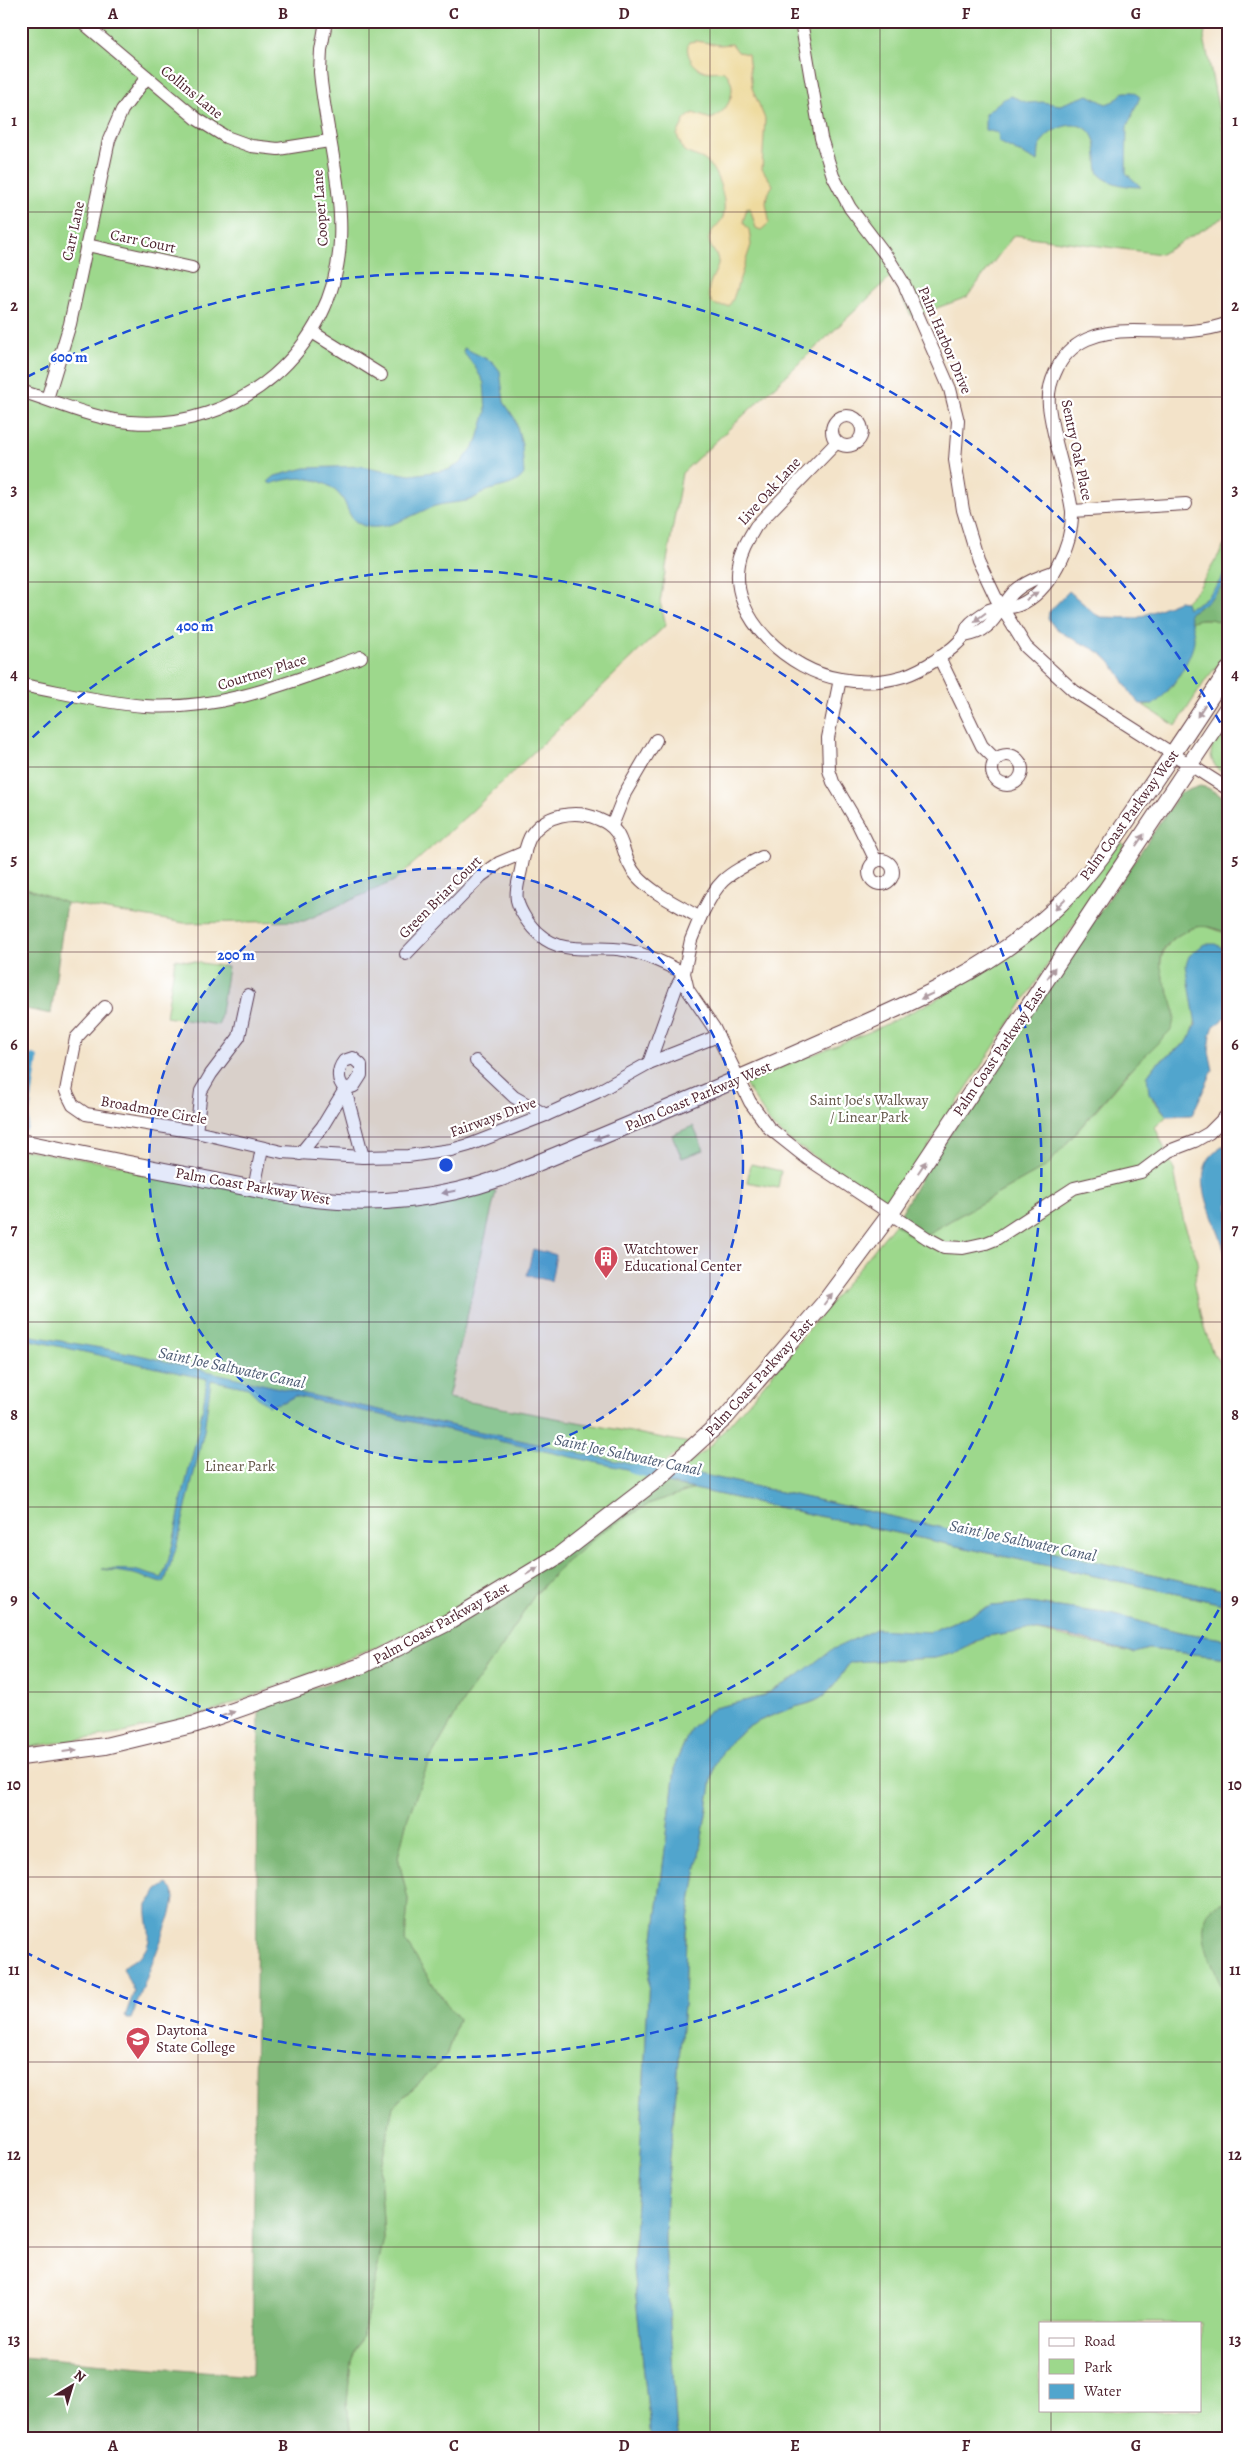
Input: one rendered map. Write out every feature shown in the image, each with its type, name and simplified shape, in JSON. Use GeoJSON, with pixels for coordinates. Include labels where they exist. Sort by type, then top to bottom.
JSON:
{"type":"FeatureCollection","features":[{"type":"Feature","properties":{"kind":"main road","name":"Palm Coast Parkway West"},"geometry":{"type":"LineString","coordinates":[[21,1142],[254,1189],[316,1199],[374,1201],[420,1197],[468,1188],[510,1174],[738,1079],[932,993],[973,971],[1038,924],[1067,897],[1097,862],[1174,753],[1228,670]]}},
{"type":"Feature","properties":{"kind":"main road","name":"Palm Coast Parkway East"},"geometry":{"type":"LineString","coordinates":[[21,1757],[105,1746],[196,1724],[361,1666],[447,1623],[558,1556],[676,1463],[726,1417],[824,1303],[891,1213],[1228,707]]}},
{"type":"Feature","properties":{"kind":"street","name":"Collins Lane"},"geometry":{"type":"LineString","coordinates":[[81,21],[204,125],[233,141],[251,146],[278,149],[329,141]]}},
{"type":"Feature","properties":{"kind":"street","name":"Cooper Lane"},"geometry":{"type":"LineString","coordinates":[[21,391],[103,418],[130,422],[168,422],[197,417],[228,406],[262,386],[294,356],[312,332],[331,292],[340,253],[339,207],[320,72],[321,50],[326,21]]}},
{"type":"Feature","properties":{"kind":"street","name":"Palm Harbor Drive"},"geometry":{"type":"LineString","coordinates":[[801,21],[821,138],[833,176],[850,208],[888,258],[904,284],[950,389],[958,421],[955,464],[966,522],[984,574],[1002,608],[1026,647],[1074,691],[1228,789]]}},
{"type":"Feature","properties":{"kind":"street","name":"Carr Lane"},"geometry":{"type":"LineString","coordinates":[[47,399],[70,324],[114,127],[125,105],[147,76]]}},
{"type":"Feature","properties":{"kind":"street","name":"Carr Court"},"geometry":{"type":"LineString","coordinates":[[87,245],[192,268]]}},
{"type":"Feature","properties":{"kind":"street","name":"Sentry Oak Place"},"geometry":{"type":"LineString","coordinates":[[1002,608],[1020,605],[1041,590],[1062,559],[1072,528],[1072,511],[1049,402],[1053,378],[1066,353],[1088,338],[1107,332],[1200,331],[1228,323]]}},
{"type":"Feature","properties":{"kind":"street"},"geometry":{"type":"LineString","coordinates":[[312,332],[381,375]]}},
{"type":"Feature","properties":{"kind":"street","name":"Live Oak Lane"},"geometry":{"type":"LineString","coordinates":[[836,442],[756,526],[742,553],[738,577],[745,604],[752,619],[768,639],[798,663],[840,679],[872,681],[895,678],[921,669],[964,636],[968,626],[990,610],[1002,608]]}},
{"type":"Feature","properties":{"kind":"street"},"geometry":{"type":"LineString","coordinates":[[1072,511],[1186,504]]}},
{"type":"Feature","properties":{"kind":"street","name":"Courtney Place"},"geometry":{"type":"LineString","coordinates":[[21,685],[129,705],[190,706],[252,695],[361,656]]}},
{"type":"Feature","properties":{"kind":"street"},"geometry":{"type":"LineString","coordinates":[[939,657],[982,746],[996,760]]}},
{"type":"Feature","properties":{"kind":"street"},"geometry":{"type":"LineString","coordinates":[[840,679],[828,738],[829,770],[833,782],[858,824],[876,861]]}},
{"type":"Feature","properties":{"kind":"street"},"geometry":{"type":"LineString","coordinates":[[612,826],[626,793],[656,740]]}},
{"type":"Feature","properties":{"kind":"street"},"geometry":{"type":"LineString","coordinates":[[684,973],[642,954],[623,950],[560,946],[544,939],[531,925],[518,901],[517,886],[531,836],[540,825],[567,814],[589,816],[612,826],[620,836],[628,864],[636,875],[655,891],[700,918]]}},
{"type":"Feature","properties":{"kind":"street","name":"Green Briar Court"},"geometry":{"type":"LineString","coordinates":[[406,954],[481,876],[499,863],[525,852]]}},
{"type":"Feature","properties":{"kind":"street"},"geometry":{"type":"LineString","coordinates":[[649,1064],[676,988],[684,973],[691,940],[711,894],[721,881],[762,857]]}},
{"type":"Feature","properties":{"kind":"street"},"geometry":{"type":"LineString","coordinates":[[684,973],[688,990],[718,1036],[738,1079],[757,1112],[775,1134],[927,1238],[944,1247],[963,1248],[986,1243],[996,1239],[1074,1188],[1140,1172],[1169,1150],[1195,1141],[1209,1133],[1228,1114]]}},
{"type":"Feature","properties":{"kind":"street"},"geometry":{"type":"LineString","coordinates":[[196,1132],[201,1091],[211,1074],[239,1037],[248,995]]}},
{"type":"Feature","properties":{"kind":"street","name":"Broadmore Circle"},"geometry":{"type":"LineString","coordinates":[[105,1007],[80,1031],[76,1038],[67,1081],[68,1098],[73,1105],[86,1114],[196,1132],[224,1140]]}},
{"type":"Feature","properties":{"kind":"street","name":"Fairways Drive"},"geometry":{"type":"LineString","coordinates":[[224,1140],[300,1154],[408,1156],[451,1150],[546,1115],[597,1092],[649,1064],[718,1036]]}},
{"type":"Feature","properties":{"kind":"street"},"geometry":{"type":"LineString","coordinates":[[476,1060],[514,1097],[546,1115]]}},
{"type":"Feature","properties":{"kind":"street"},"geometry":{"type":"LineString","coordinates":[[300,1154],[322,1127],[345,1089],[363,1156]]}},
{"type":"Feature","properties":{"kind":"street"},"geometry":{"type":"LineString","coordinates":[[254,1189],[262,1148]]}},
{"type":"Feature","properties":{"kind":"green space"},"geometry":{"type":"Polygon","coordinates":[[[21,21],[1207,21],[1204,37],[1228,156],[1228,215],[1161,254],[1014,235],[967,297],[912,317],[891,277],[682,473],[660,602],[666,625],[472,811],[394,881],[304,921],[184,923],[66,903],[21,886],[21,21]]]}},
{"type":"Feature","properties":{"kind":"green space"},"geometry":{"type":"Polygon","coordinates":[[[1228,539],[1229,564],[1222,581],[1206,598],[1187,609],[1185,602],[1199,588],[1228,539]]]}},
{"type":"Feature","properties":{"kind":"green space"},"geometry":{"type":"Polygon","coordinates":[[[1228,573],[1228,625],[1209,619],[1190,622],[1189,613],[1210,598],[1228,573]]]}},
{"type":"Feature","properties":{"kind":"green space"},"geometry":{"type":"Polygon","coordinates":[[[1197,619],[1217,619],[1228,625],[1228,653],[1207,678],[1176,726],[1143,705],[1152,703],[1161,697],[1177,679],[1188,657],[1191,646],[1193,635],[1190,622],[1197,619]]]}},
{"type":"Feature","properties":{"kind":"green space"},"geometry":{"type":"Polygon","coordinates":[[[1228,719],[1228,777],[1219,770],[1211,757],[1214,743],[1228,719]]]}},
{"type":"Feature","properties":{"kind":"green space"},"geometry":{"type":"Polygon","coordinates":[[[1200,786],[1208,788],[1228,800],[1228,934],[1211,927],[1195,927],[1172,940],[1164,949],[1161,958],[1161,968],[1174,1010],[1172,1029],[1127,1073],[1047,1166],[916,1240],[895,1224],[921,1177],[1180,793],[1200,786]]]}},
{"type":"Feature","properties":{"kind":"green space","name":"Saint Joe's Walkway / Linear Park"},"geometry":{"type":"Polygon","coordinates":[[[1120,842],[1125,845],[1109,871],[890,1205],[793,1143],[772,1126],[744,1082],[874,1030],[929,1003],[984,972],[1120,842]]]}},
{"type":"Feature","properties":{"kind":"green space"},"geometry":{"type":"Polygon","coordinates":[[[21,886],[66,903],[51,1014],[21,1008],[21,886]]]}},
{"type":"Feature","properties":{"kind":"green space"},"geometry":{"type":"Polygon","coordinates":[[[1203,925],[1228,934],[1228,951],[1215,944],[1192,1000],[1196,1019],[1192,1034],[1187,1042],[1155,1065],[1147,1076],[1153,1100],[1167,1116],[1155,1127],[1174,1170],[1184,1223],[1198,1261],[1194,1286],[1201,1318],[1213,1354],[1228,1372],[1228,1591],[681,1470],[711,1445],[756,1394],[895,1224],[916,1240],[1047,1166],[1141,1058],[1174,1009],[1162,977],[1161,963],[1163,954],[1166,947],[1179,935],[1194,927],[1203,925]]]}},
{"type":"Feature","properties":{"kind":"green space"},"geometry":{"type":"Polygon","coordinates":[[[175,959],[228,967],[219,1025],[166,1017],[175,959]]]}},
{"type":"Feature","properties":{"kind":"green space"},"geometry":{"type":"Polygon","coordinates":[[[693,1126],[704,1150],[682,1158],[672,1135],[693,1126]]]}},
{"type":"Feature","properties":{"kind":"green space","name":"Linear Park"},"geometry":{"type":"Polygon","coordinates":[[[21,1149],[389,1209],[422,1206],[496,1191],[448,1398],[690,1443],[580,1532],[518,1574],[448,1613],[378,1647],[217,1710],[119,1734],[21,1748],[21,1149]]]}},
{"type":"Feature","properties":{"kind":"green space"},"geometry":{"type":"Polygon","coordinates":[[[751,1164],[781,1171],[778,1188],[747,1182],[751,1164]]]}},
{"type":"Feature","properties":{"kind":"green space"},"geometry":{"type":"Polygon","coordinates":[[[662,1482],[694,1489],[651,1503],[604,1530],[562,1566],[533,1597],[502,1647],[465,1698],[429,1761],[407,1820],[398,1857],[408,1899],[405,1941],[458,2019],[446,2056],[393,2106],[380,2172],[384,2238],[364,2330],[351,2361],[347,2402],[351,2438],[21,2438],[21,2357],[252,2376],[259,1707],[362,1671],[662,1482]]]}},
{"type":"Feature","properties":{"kind":"green space"},"geometry":{"type":"Polygon","coordinates":[[[694,1489],[1228,1605],[1228,1640],[1180,1632],[1111,1614],[1028,1603],[992,1606],[929,1632],[796,1677],[761,1697],[714,1708],[691,1728],[676,1762],[649,1978],[633,2269],[651,2438],[351,2438],[347,2402],[351,2361],[364,2330],[384,2238],[380,2172],[393,2106],[446,2056],[458,2019],[405,1941],[408,1899],[398,1857],[407,1820],[429,1761],[465,1698],[502,1647],[533,1597],[562,1566],[604,1530],[651,1503],[694,1489]]]}},
{"type":"Feature","properties":{"kind":"green space"},"geometry":{"type":"Polygon","coordinates":[[[1028,1629],[1135,1653],[1149,1649],[1228,1658],[1228,1900],[1220,1902],[1208,1950],[1228,1999],[1228,2438],[679,2438],[676,2423],[665,2242],[666,2199],[684,2006],[686,1932],[714,1767],[729,1743],[747,1728],[769,1717],[818,1700],[833,1686],[850,1662],[935,1658],[971,1645],[983,1637],[1028,1629]]]}},
{"type":"Feature","properties":{"kind":"green space"},"geometry":{"type":"Polygon","coordinates":[[[1228,1900],[1228,1999],[1210,1959],[1205,1944],[1204,1929],[1206,1917],[1214,1907],[1228,1900]]]}},
{"type":"Feature","properties":{"kind":"sand"},"geometry":{"type":"Polygon","coordinates":[[[697,41],[719,45],[732,44],[738,52],[748,54],[752,88],[765,119],[762,169],[773,185],[766,199],[769,223],[761,230],[756,228],[750,208],[747,207],[743,222],[749,230],[751,245],[729,306],[713,304],[709,294],[709,286],[717,268],[718,260],[711,247],[709,236],[723,217],[724,203],[721,188],[711,167],[705,160],[683,150],[677,135],[685,119],[693,113],[711,119],[717,116],[727,105],[732,92],[732,85],[725,72],[705,71],[693,63],[689,55],[688,46],[689,42],[697,41]]]}},
{"type":"Feature","properties":{"kind":"water"},"geometry":{"type":"Polygon","coordinates":[[[1124,92],[1133,92],[1140,97],[1127,127],[1126,173],[1141,187],[1108,181],[1100,175],[1097,167],[1093,136],[1083,127],[1069,125],[1048,135],[1040,146],[1038,162],[999,142],[998,133],[985,130],[985,114],[1003,99],[1011,96],[1028,103],[1042,102],[1060,105],[1088,95],[1106,104],[1114,101],[1124,92]]]}},
{"type":"Feature","properties":{"kind":"water"},"geometry":{"type":"Polygon","coordinates":[[[464,348],[493,362],[500,371],[504,402],[515,419],[522,445],[524,474],[520,479],[473,499],[435,506],[395,523],[374,527],[364,526],[355,521],[342,498],[335,490],[318,481],[300,478],[271,484],[268,482],[275,476],[305,468],[361,466],[410,475],[448,470],[461,463],[477,442],[486,412],[484,383],[475,367],[463,352],[464,348]]]}},
{"type":"Feature","properties":{"kind":"water"},"geometry":{"type":"Polygon","coordinates":[[[1228,567],[1224,582],[1220,588],[1202,605],[1189,613],[1194,637],[1193,648],[1185,666],[1173,684],[1154,704],[1140,704],[1109,660],[1059,631],[1048,619],[1049,612],[1069,591],[1101,617],[1137,618],[1179,601],[1185,602],[1187,608],[1207,597],[1228,567]]]}},
{"type":"Feature","properties":{"kind":"water"},"geometry":{"type":"Polygon","coordinates":[[[1204,944],[1215,944],[1228,951],[1228,1016],[1214,1026],[1211,1034],[1209,1051],[1213,1070],[1192,1115],[1167,1116],[1149,1093],[1147,1076],[1155,1065],[1187,1042],[1196,1025],[1186,965],[1189,956],[1204,944]]]}},
{"type":"Feature","properties":{"kind":"water"},"geometry":{"type":"Polygon","coordinates":[[[1228,1144],[1228,1315],[1225,1296],[1226,1257],[1206,1196],[1203,1180],[1205,1166],[1213,1154],[1228,1144]]]}},
{"type":"Feature","properties":{"kind":"water"},"geometry":{"type":"Polygon","coordinates":[[[533,1249],[556,1255],[551,1281],[527,1275],[533,1249]]]}},
{"type":"Feature","properties":{"kind":"water"},"geometry":{"type":"Polygon","coordinates":[[[21,1334],[135,1354],[296,1392],[649,1468],[644,1473],[295,1396],[269,1406],[248,1388],[211,1380],[204,1431],[177,1545],[165,1581],[161,1583],[134,1574],[102,1569],[134,1570],[162,1578],[173,1541],[199,1426],[207,1379],[21,1338],[21,1334]]]}},
{"type":"Feature","properties":{"kind":"water"},"geometry":{"type":"Polygon","coordinates":[[[681,1470],[1228,1591],[1228,1605],[662,1482],[681,1470]]]}},
{"type":"Feature","properties":{"kind":"water"},"geometry":{"type":"Polygon","coordinates":[[[1028,1603],[1111,1614],[1180,1632],[1228,1640],[1228,1658],[1149,1649],[1135,1653],[1069,1636],[1028,1629],[983,1637],[955,1653],[935,1658],[850,1662],[834,1686],[821,1698],[769,1717],[747,1728],[729,1743],[714,1767],[686,1932],[684,2006],[666,2199],[665,2242],[676,2423],[679,2438],[651,2438],[633,2269],[649,1978],[676,1762],[691,1728],[714,1708],[761,1697],[796,1677],[831,1650],[876,1629],[929,1632],[992,1606],[1028,1603]]]}},
{"type":"Feature","properties":{"kind":"water"},"geometry":{"type":"Polygon","coordinates":[[[167,1884],[173,1890],[174,1899],[171,1914],[131,2019],[127,2019],[125,2016],[134,1992],[123,1968],[140,1956],[146,1948],[149,1936],[147,1905],[158,1890],[167,1884]]]}},
{"type":"Feature","properties":{"kind":"waterway"},"geometry":{"type":"LineString","coordinates":[[23,1127],[33,1059]]}},
{"type":"Feature","properties":{"kind":"waterway","name":"Saint Joe Saltwater Canal"},"geometry":{"type":"LineString","coordinates":[[633,1469],[665,1476]]}},
{"type":"Feature","properties":{"kind":"place","name":"Watchtower Educational Center"},"geometry":{"type":"Point","coordinates":[606,1279]}},
{"type":"Feature","properties":{"kind":"place","name":"Daytona State College"},"geometry":{"type":"Point","coordinates":[138,2060]}}]}
